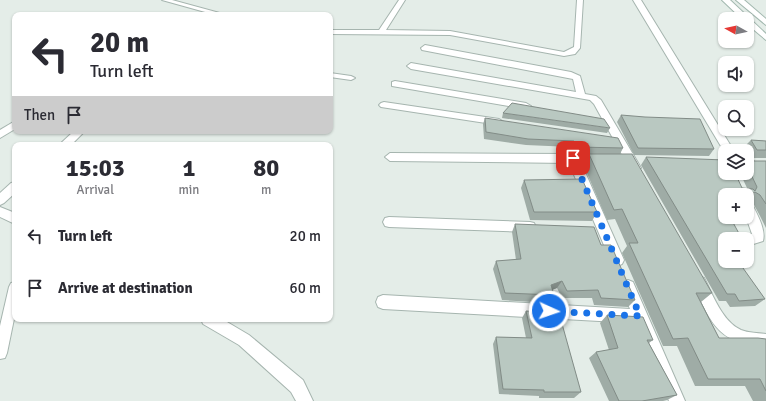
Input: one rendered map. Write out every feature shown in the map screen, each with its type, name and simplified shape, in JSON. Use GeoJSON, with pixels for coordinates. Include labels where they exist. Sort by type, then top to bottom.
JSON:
{"type":"FeatureCollection","features":[{"type":"Feature","properties":{"kind":"street"},"geometry":{"type":"LineString","coordinates":[[636,0],[725,144]]}},
{"type":"Feature","properties":{"kind":"street"},"geometry":{"type":"LineString","coordinates":[[726,0],[739,12]]}},
{"type":"Feature","properties":{"kind":"street"},"geometry":{"type":"LineString","coordinates":[[740,0],[766,23]]}},
{"type":"Feature","properties":{"kind":"street"},"geometry":{"type":"LineString","coordinates":[[754,26],[766,38]]}},
{"type":"Feature","properties":{"kind":"street"},"geometry":{"type":"LineString","coordinates":[[425,48],[571,75],[577,78],[581,95]]}},
{"type":"Feature","properties":{"kind":"street"},"geometry":{"type":"LineString","coordinates":[[411,66],[581,95],[596,100],[609,120],[642,180]]}},
{"type":"Feature","properties":{"kind":"street"},"geometry":{"type":"LineString","coordinates":[[395,84],[532,107]]}},
{"type":"Feature","properties":{"kind":"street"},"geometry":{"type":"LineString","coordinates":[[384,104],[510,123]]}},
{"type":"Feature","properties":{"kind":"street"},"geometry":{"type":"LineString","coordinates":[[593,118],[609,120]]}},
{"type":"Feature","properties":{"kind":"street"},"geometry":{"type":"LineString","coordinates":[[0,135],[12,126]]}},
{"type":"Feature","properties":{"kind":"street"},"geometry":{"type":"LineString","coordinates":[[67,142],[77,134]]}},
{"type":"Feature","properties":{"kind":"street"},"geometry":{"type":"LineString","coordinates":[[604,137],[620,140]]}},
{"type":"Feature","properties":{"kind":"street"},"geometry":{"type":"LineString","coordinates":[[390,157],[644,159]]}},
{"type":"Feature","properties":{"kind":"street"},"geometry":{"type":"LineString","coordinates":[[573,158],[677,401]]}},
{"type":"Feature","properties":{"kind":"street"},"geometry":{"type":"LineString","coordinates":[[0,200],[12,189]]}},
{"type":"Feature","properties":{"kind":"street"},"geometry":{"type":"LineString","coordinates":[[0,212],[12,218]]}},
{"type":"Feature","properties":{"kind":"street"},"geometry":{"type":"LineString","coordinates":[[754,221],[758,230],[758,237],[754,238]]}},
{"type":"Feature","properties":{"kind":"street"},"geometry":{"type":"LineString","coordinates":[[389,222],[540,227]]}},
{"type":"Feature","properties":{"kind":"street"},"geometry":{"type":"LineString","coordinates":[[588,229],[604,229]]}},
{"type":"Feature","properties":{"kind":"street"},"geometry":{"type":"LineString","coordinates":[[691,268],[728,331],[744,338],[766,341]]}},
{"type":"Feature","properties":{"kind":"street"},"geometry":{"type":"LineString","coordinates":[[383,302],[640,316]]}},
{"type":"Feature","properties":{"kind":"street"},"geometry":{"type":"LineString","coordinates":[[213,322],[244,340],[297,386],[305,401]]}},
{"type":"Feature","properties":{"kind":"lane"},"geometry":{"type":"LineString","coordinates":[[165,0],[212,12]]}},
{"type":"Feature","properties":{"kind":"lane"},"geometry":{"type":"LineString","coordinates":[[381,33],[402,0]]}},
{"type":"Feature","properties":{"kind":"lane"},"geometry":{"type":"LineString","coordinates":[[333,32],[450,33],[564,54],[572,52],[577,48],[580,0]]}},
{"type":"Feature","properties":{"kind":"lane"},"geometry":{"type":"LineString","coordinates":[[333,75],[351,78]]}},
{"type":"Feature","properties":{"kind":"lane"},"geometry":{"type":"LineString","coordinates":[[0,353],[12,300]]}},
{"type":"Feature","properties":{"kind":"building"},"geometry":{"type":"Polygon","coordinates":[[[512,103],[604,119],[610,128],[503,113],[512,103]]]}},
{"type":"Feature","properties":{"kind":"building"},"geometry":{"type":"Polygon","coordinates":[[[621,115],[700,119],[714,149],[638,148],[621,115]]]}},
{"type":"Feature","properties":{"kind":"building"},"geometry":{"type":"Polygon","coordinates":[[[485,118],[618,138],[623,148],[577,147],[574,141],[528,139],[486,132],[485,118]]]}},
{"type":"Feature","properties":{"kind":"building"},"geometry":{"type":"Polygon","coordinates":[[[751,140],[766,141],[766,150],[757,150],[751,140]]]}},
{"type":"Feature","properties":{"kind":"building"},"geometry":{"type":"Polygon","coordinates":[[[589,154],[632,154],[712,293],[696,293],[719,338],[766,339],[766,391],[760,379],[708,379],[688,338],[673,339],[629,243],[638,243],[622,209],[614,210],[589,154]]]}},
{"type":"Feature","properties":{"kind":"building"},"geometry":{"type":"Polygon","coordinates":[[[646,157],[718,160],[718,180],[738,180],[742,188],[718,188],[718,224],[734,224],[738,232],[718,232],[718,268],[743,268],[765,299],[739,301],[735,294],[727,294],[646,157]]]}},
{"type":"Feature","properties":{"kind":"building"},"geometry":{"type":"Polygon","coordinates":[[[754,161],[766,161],[766,204],[760,195],[755,192],[754,190],[755,191],[757,187],[754,180],[754,161]]]}},
{"type":"Feature","properties":{"kind":"building"},"geometry":{"type":"Polygon","coordinates":[[[582,179],[597,212],[534,212],[524,180],[582,179]]]}},
{"type":"Feature","properties":{"kind":"building"},"geometry":{"type":"Polygon","coordinates":[[[515,224],[594,227],[601,245],[611,245],[635,300],[601,298],[598,290],[567,291],[562,281],[551,285],[554,295],[505,293],[496,261],[521,259],[515,224]]]}},
{"type":"Feature","properties":{"kind":"building"},"geometry":{"type":"Polygon","coordinates":[[[526,311],[559,313],[581,392],[544,392],[544,390],[503,389],[496,337],[532,338],[526,311]]]}},
{"type":"Feature","properties":{"kind":"building"},"geometry":{"type":"Polygon","coordinates":[[[607,315],[643,317],[653,340],[647,340],[677,395],[642,401],[619,401],[596,352],[618,348],[607,315]]]}},
{"type":"Feature","properties":{"kind":"route"},"geometry":{"type":"LineString","coordinates":[[549,311],[640,316],[573,158]]}}]}
